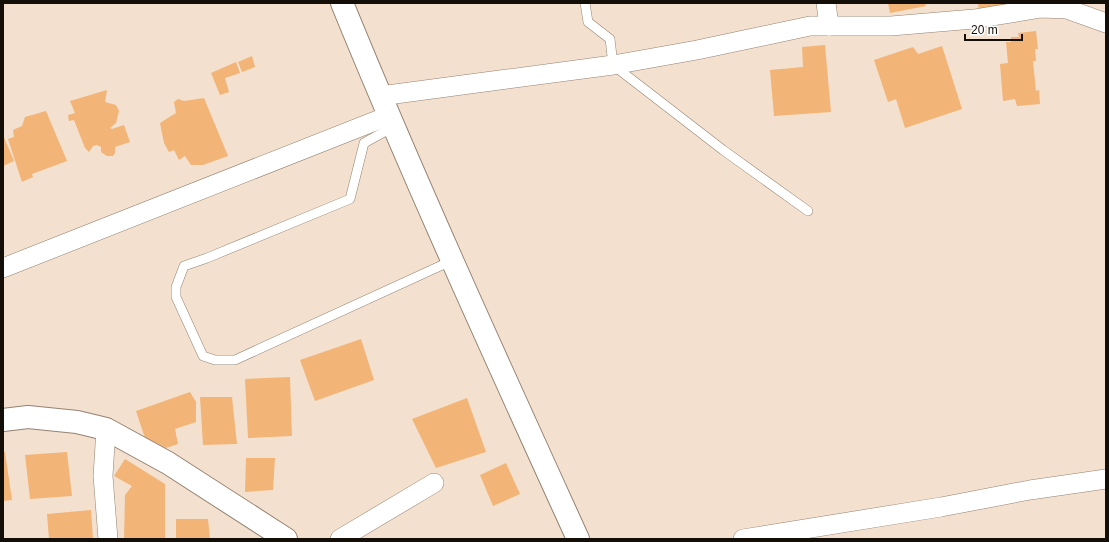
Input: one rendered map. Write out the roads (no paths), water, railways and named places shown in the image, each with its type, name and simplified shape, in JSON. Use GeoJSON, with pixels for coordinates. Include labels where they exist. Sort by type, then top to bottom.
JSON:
{"type":"FeatureCollection","features":[{"type":"Feature","properties":{"kind":"street"},"geometry":{"type":"LineString","coordinates":[[342,3],[391,122],[451,260],[578,539]]}},
{"type":"Feature","properties":{"kind":"street"},"geometry":{"type":"LineString","coordinates":[[826,3],[829,26]]}},
{"type":"Feature","properties":{"kind":"street"},"geometry":{"type":"LineString","coordinates":[[380,96],[613,66],[810,26],[891,26],[974,19],[1041,8],[1067,9],[1106,23]]}},
{"type":"Feature","properties":{"kind":"street"},"geometry":{"type":"LineString","coordinates":[[3,268],[391,122]]}},
{"type":"Feature","properties":{"kind":"street"},"geometry":{"type":"LineString","coordinates":[[3,420],[28,417],[63,420],[106,429],[168,463],[286,539]]}},
{"type":"Feature","properties":{"kind":"street"},"geometry":{"type":"LineString","coordinates":[[106,429],[103,476],[108,539]]}},
{"type":"Feature","properties":{"kind":"street"},"geometry":{"type":"LineString","coordinates":[[742,539],[941,507],[1030,490],[1106,479]]}},
{"type":"Feature","properties":{"kind":"street"},"geometry":{"type":"LineString","coordinates":[[340,539],[434,482]]}},
{"type":"Feature","properties":{"kind":"lane"},"geometry":{"type":"LineString","coordinates":[[586,3],[588,22],[610,39],[613,66],[723,150],[808,211]]}},
{"type":"Feature","properties":{"kind":"lane"},"geometry":{"type":"LineString","coordinates":[[391,122],[364,143],[350,199],[184,266],[176,287],[176,298],[203,356],[215,360],[235,360],[451,260]]}}]}
